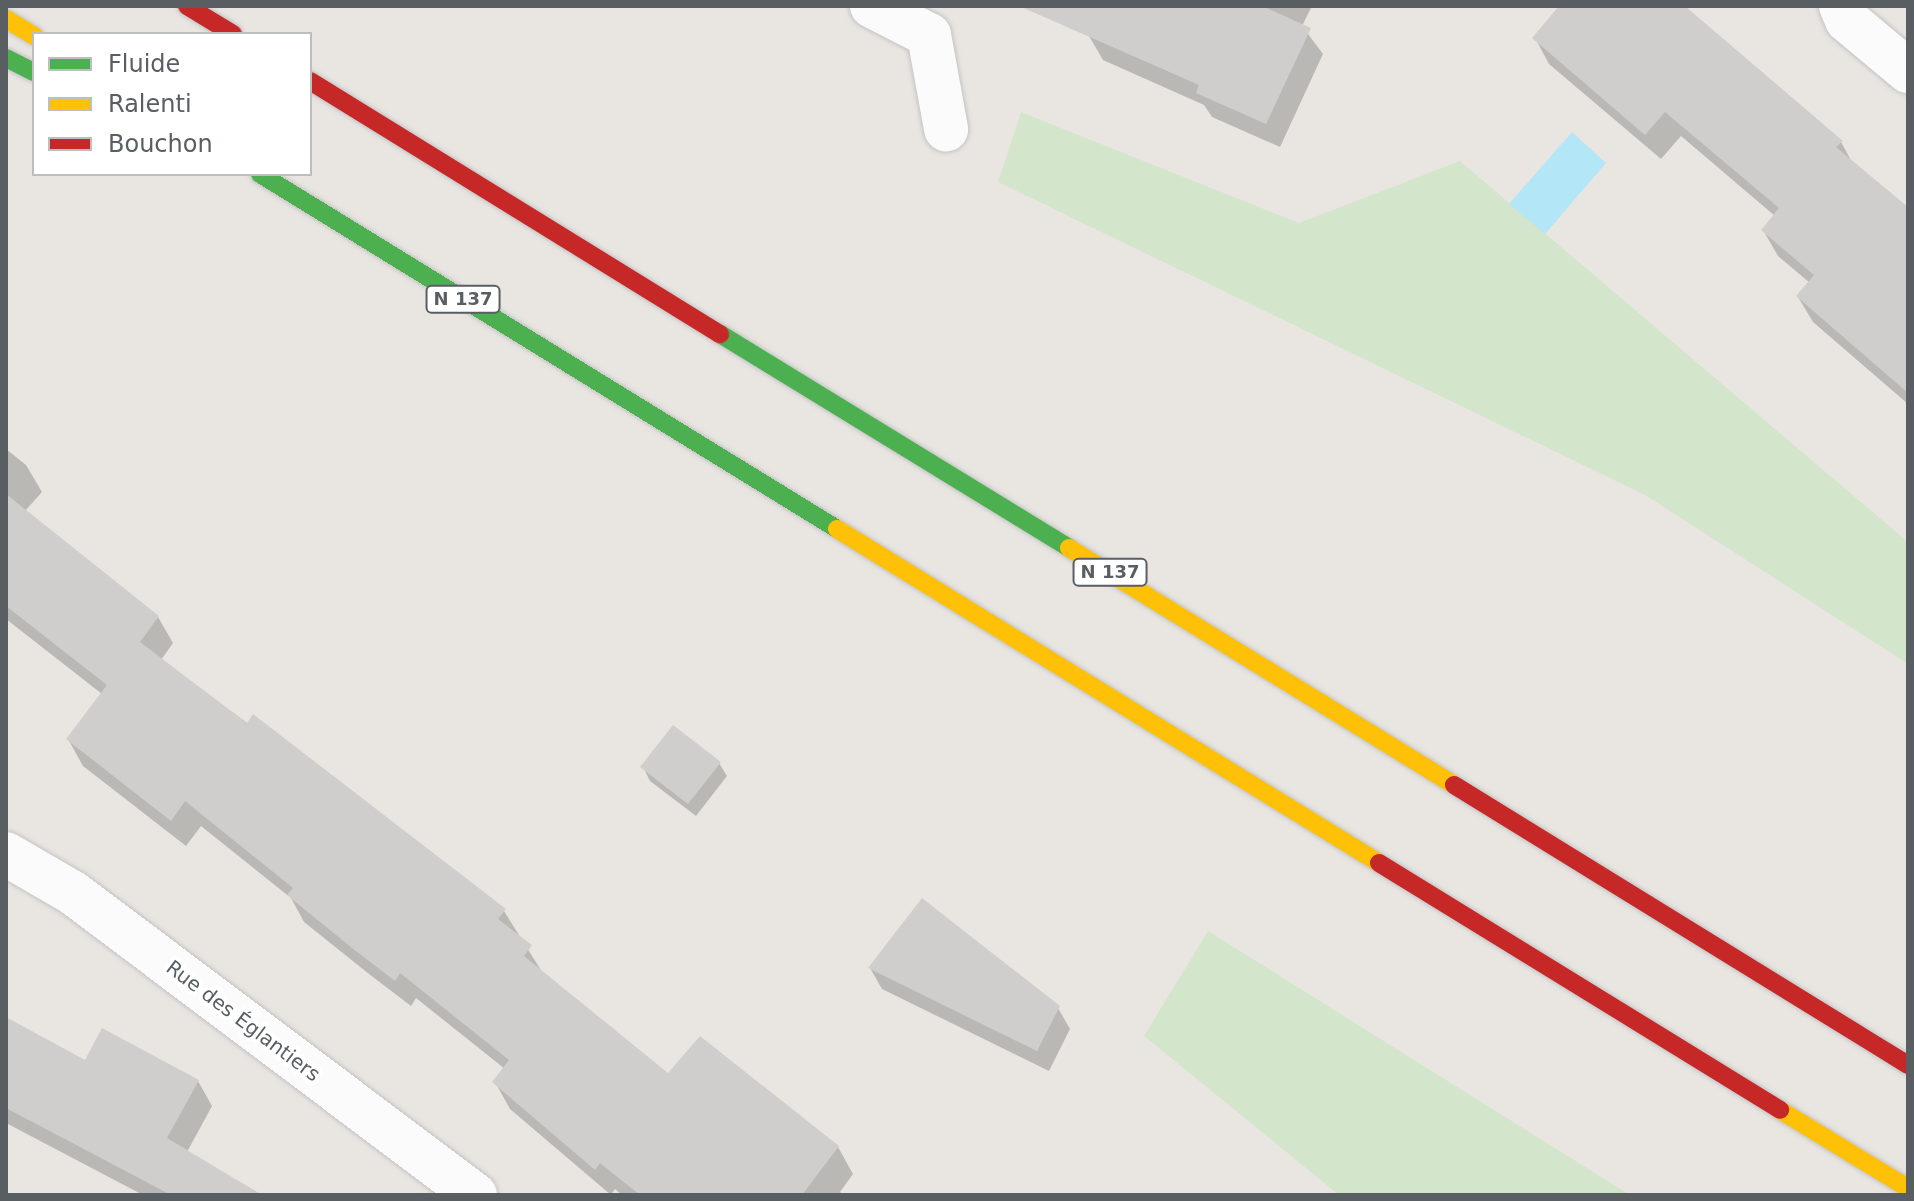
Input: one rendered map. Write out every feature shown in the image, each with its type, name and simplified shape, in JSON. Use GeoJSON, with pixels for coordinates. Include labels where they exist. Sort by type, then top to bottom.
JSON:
{"type":"FeatureCollection","features":[{"type":"Feature","properties":{"kind":"highway"},"geometry":{"type":"LineString","coordinates":[[187,6],[230,32]]}},
{"type":"Feature","properties":{"kind":"highway"},"geometry":{"type":"LineString","coordinates":[[6,19],[32,35]]}},
{"type":"Feature","properties":{"kind":"highway"},"geometry":{"type":"LineString","coordinates":[[6,58],[32,71]]}},
{"type":"Feature","properties":{"kind":"highway","name":"N 137"},"geometry":{"type":"LineString","coordinates":[[312,82],[1908,1065]]}},
{"type":"Feature","properties":{"kind":"highway"},"geometry":{"type":"LineString","coordinates":[[251,176],[308,203]]}},
{"type":"Feature","properties":{"kind":"highway","name":"N 137"},"geometry":{"type":"LineString","coordinates":[[263,176],[1908,1188]]}},
{"type":"Feature","properties":{"kind":"street"},"geometry":{"type":"LineString","coordinates":[[872,6],[929,35],[946,129]]}},
{"type":"Feature","properties":{"kind":"street"},"geometry":{"type":"LineString","coordinates":[[1841,6],[1847,20],[1908,71]]}},
{"type":"Feature","properties":{"kind":"street","name":"Rue des Églantiers"},"geometry":{"type":"LineString","coordinates":[[6,854],[73,893],[475,1195]]}},
{"type":"Feature","properties":{"kind":"green space"},"geometry":{"type":"Polygon","coordinates":[[[1021,112],[1299,223],[1460,161],[1908,542],[1908,664],[1645,495],[998,182],[1021,112]]]}},
{"type":"Feature","properties":{"kind":"green space"},"geometry":{"type":"Polygon","coordinates":[[[1208,931],[1630,1195],[1339,1195],[1144,1036],[1208,931]]]}},
{"type":"Feature","properties":{"kind":"water"},"geometry":{"type":"Polygon","coordinates":[[[1572,132],[1606,163],[1545,234],[1509,204],[1572,132]]]}},
{"type":"Feature","properties":{"kind":"building"},"geometry":{"type":"Polygon","coordinates":[[[1019,6],[1262,6],[1311,28],[1266,124],[1196,93],[1199,85],[1019,6]]]}},
{"type":"Feature","properties":{"kind":"building"},"geometry":{"type":"Polygon","coordinates":[[[1559,6],[1685,6],[1843,141],[1836,147],[1908,207],[1908,393],[1796,296],[1814,275],[1761,230],[1779,208],[1665,112],[1645,135],[1532,38],[1559,6]]]}},
{"type":"Feature","properties":{"kind":"building"},"geometry":{"type":"Polygon","coordinates":[[[6,494],[159,616],[140,642],[247,723],[253,714],[506,909],[498,919],[532,945],[524,956],[668,1073],[700,1036],[839,1146],[802,1195],[640,1195],[600,1163],[595,1170],[492,1082],[509,1060],[400,973],[395,981],[352,948],[287,895],[293,888],[185,801],[171,821],[66,739],[107,685],[6,606],[6,494]]]}},
{"type":"Feature","properties":{"kind":"building"},"geometry":{"type":"Polygon","coordinates":[[[673,725],[721,762],[688,804],[640,767],[673,725]]]}},
{"type":"Feature","properties":{"kind":"building"},"geometry":{"type":"Polygon","coordinates":[[[922,898],[1060,1006],[1037,1051],[868,968],[922,898]]]}},
{"type":"Feature","properties":{"kind":"building"},"geometry":{"type":"Polygon","coordinates":[[[6,1017],[85,1060],[102,1028],[199,1080],[167,1138],[262,1195],[171,1195],[6,1108],[6,1017]]]}},
{"type":"Feature","properties":{"kind":"traffic: fast"},"geometry":{"type":"LineString","coordinates":[[6,58],[32,71]]}},
{"type":"Feature","properties":{"kind":"traffic: fast"},"geometry":{"type":"LineString","coordinates":[[263,176],[837,529]]}},
{"type":"Feature","properties":{"kind":"traffic: fast"},"geometry":{"type":"LineString","coordinates":[[720,334],[1069,548]]}},
{"type":"Feature","properties":{"kind":"traffic: slow"},"geometry":{"type":"LineString","coordinates":[[6,19],[32,35]]}},
{"type":"Feature","properties":{"kind":"traffic: slow"},"geometry":{"type":"LineString","coordinates":[[837,529],[1379,863]]}},
{"type":"Feature","properties":{"kind":"traffic: slow"},"geometry":{"type":"LineString","coordinates":[[1069,548],[1454,785]]}},
{"type":"Feature","properties":{"kind":"traffic: slow"},"geometry":{"type":"LineString","coordinates":[[1780,1110],[1908,1188]]}},
{"type":"Feature","properties":{"kind":"traffic: jam"},"geometry":{"type":"LineString","coordinates":[[187,6],[230,32]]}},
{"type":"Feature","properties":{"kind":"traffic: jam"},"geometry":{"type":"LineString","coordinates":[[312,82],[720,334]]}},
{"type":"Feature","properties":{"kind":"traffic: jam"},"geometry":{"type":"LineString","coordinates":[[1454,785],[1908,1065]]}},
{"type":"Feature","properties":{"kind":"traffic: jam"},"geometry":{"type":"LineString","coordinates":[[1379,863],[1780,1110]]}}]}
